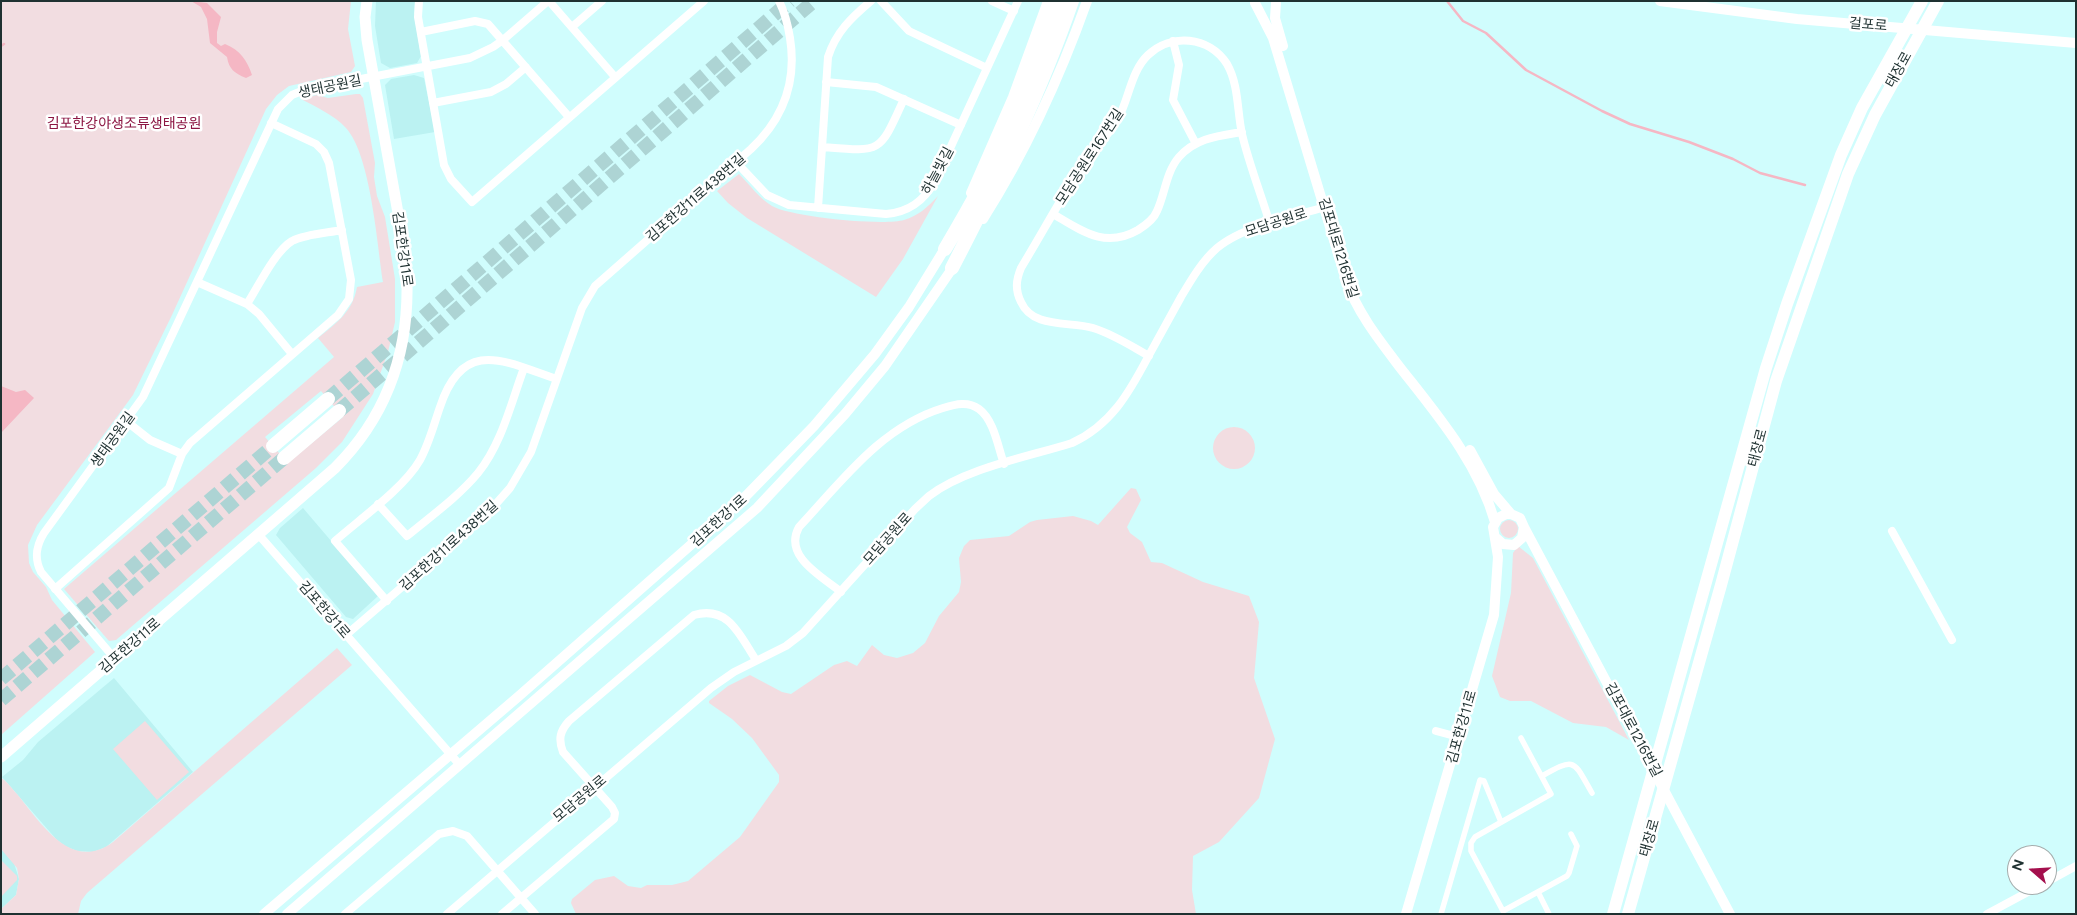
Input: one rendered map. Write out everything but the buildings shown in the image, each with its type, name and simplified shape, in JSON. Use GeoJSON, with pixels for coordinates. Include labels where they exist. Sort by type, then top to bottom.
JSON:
{"type":"FeatureCollection","features":[{"type":"Feature","properties":{"kind":"highway"},"geometry":{"type":"LineString","coordinates":[[945,249],[989,173],[1067,2]]}},
{"type":"Feature","properties":{"kind":"highway"},"geometry":{"type":"LineString","coordinates":[[952,268],[1026,118],[1049,64],[1067,2]]}},
{"type":"Feature","properties":{"kind":"highway"},"geometry":{"type":"LineString","coordinates":[[273,446],[328,399]]}},
{"type":"Feature","properties":{"kind":"highway"},"geometry":{"type":"LineString","coordinates":[[284,458],[339,411]]}},
{"type":"Feature","properties":{"kind":"main road","name":"김포한강11로"},"geometry":{"type":"LineString","coordinates":[[1,757],[335,468],[356,446],[387,395],[400,354],[408,308],[407,270],[365,27],[367,1]]}},
{"type":"Feature","properties":{"kind":"main road","name":"태장로"},"geometry":{"type":"LineString","coordinates":[[1628,914],[1779,372],[1848,174],[1875,115],[1938,1]]}},
{"type":"Feature","properties":{"kind":"main road","name":"태장로"},"geometry":{"type":"LineString","coordinates":[[1613,914],[1766,368],[1787,304],[1841,155],[1862,108],[1918,6]]}},
{"type":"Feature","properties":{"kind":"main road","name":"김포한강11로"},"geometry":{"type":"LineString","coordinates":[[1,753],[114,658]]}},
{"type":"Feature","properties":{"kind":"street"},"geometry":{"type":"LineString","coordinates":[[419,1],[426,68],[446,170],[450,179],[472,202],[704,1]]}},
{"type":"Feature","properties":{"kind":"street"},"geometry":{"type":"LineString","coordinates":[[373,78],[470,58],[489,50],[549,1],[615,77]]}},
{"type":"Feature","properties":{"kind":"street"},"geometry":{"type":"LineString","coordinates":[[572,27],[602,1]]}},
{"type":"Feature","properties":{"kind":"street","name":"김포한강11로438번길"},"geometry":{"type":"LineString","coordinates":[[346,635],[488,514],[504,497],[527,460],[582,308],[595,286],[768,132],[783,109],[792,78],[792,49],[784,12],[779,1]]}},
{"type":"Feature","properties":{"kind":"street"},"geometry":{"type":"LineString","coordinates":[[818,208],[828,57],[834,40],[853,16],[871,1]]}},
{"type":"Feature","properties":{"kind":"street"},"geometry":{"type":"LineString","coordinates":[[881,1],[901,26],[987,68]]}},
{"type":"Feature","properties":{"kind":"street"},"geometry":{"type":"LineString","coordinates":[[992,1],[1014,11]]}},
{"type":"Feature","properties":{"kind":"street","name":"하늘빛길"},"geometry":{"type":"LineString","coordinates":[[736,162],[758,186],[777,201],[788,206],[886,214],[912,208],[929,193],[1018,1]]}},
{"type":"Feature","properties":{"kind":"street","name":"김포한강1로"},"geometry":{"type":"LineString","coordinates":[[264,914],[704,535],[776,467],[814,426],[875,354],[909,307],[945,249],[1013,97],[1048,1]]}},
{"type":"Feature","properties":{"kind":"street","name":"김포한강1로"},"geometry":{"type":"LineString","coordinates":[[287,914],[757,508],[832,429],[885,366],[952,268],[1005,184],[1053,86],[1087,1]]}},
{"type":"Feature","properties":{"kind":"street","name":"걸포로"},"geometry":{"type":"LineString","coordinates":[[1660,1],[1797,19],[2076,43]]}},
{"type":"Feature","properties":{"kind":"street"},"geometry":{"type":"LineString","coordinates":[[1254,2],[1263,7],[1268,7],[1277,2]]}},
{"type":"Feature","properties":{"kind":"street","name":"김포대로1216번길"},"geometry":{"type":"LineString","coordinates":[[1254,2],[1265,19],[1273,38],[1327,207],[1353,282],[1369,317],[1418,382],[1457,429],[1494,494],[1511,514]]}},
{"type":"Feature","properties":{"kind":"street","name":"김포대로1216번길"},"geometry":{"type":"LineString","coordinates":[[1277,2],[1277,24],[1346,280],[1356,305],[1374,334],[1454,437],[1489,502],[1494,522]]}},
{"type":"Feature","properties":{"kind":"street"},"geometry":{"type":"LineString","coordinates":[[421,32],[480,21],[491,26],[570,117]]}},
{"type":"Feature","properties":{"kind":"street"},"geometry":{"type":"LineString","coordinates":[[1174,41],[1179,65],[1173,100],[1196,144]]}},
{"type":"Feature","properties":{"kind":"street","name":"모담공원로167번길"},"geometry":{"type":"LineString","coordinates":[[1149,356],[1096,329],[1070,323],[1041,320],[1022,306],[1017,290],[1018,276],[1053,214],[1082,165],[1118,119],[1143,60],[1160,46],[1174,41],[1200,42],[1223,58],[1234,80],[1242,132],[1270,224]]}},
{"type":"Feature","properties":{"kind":"street"},"geometry":{"type":"LineString","coordinates":[[433,103],[491,92],[506,84],[526,67]]}},
{"type":"Feature","properties":{"kind":"street","name":"생태공원길"},"geometry":{"type":"LineString","coordinates":[[114,658],[38,568],[36,556],[38,544],[146,392],[282,103],[298,92],[373,78]]}},
{"type":"Feature","properties":{"kind":"street"},"geometry":{"type":"LineString","coordinates":[[826,82],[876,87],[961,125]]}},
{"type":"Feature","properties":{"kind":"street"},"geometry":{"type":"LineString","coordinates":[[822,147],[868,150],[876,146],[888,134],[904,99]]}},
{"type":"Feature","properties":{"kind":"street"},"geometry":{"type":"LineString","coordinates":[[55,589],[169,488],[182,454],[190,443],[343,310],[349,299],[351,280],[332,175],[324,152],[305,137],[271,123]]}},
{"type":"Feature","properties":{"kind":"street","name":"모담공원로167번길"},"geometry":{"type":"LineString","coordinates":[[1053,214],[1097,237],[1120,237],[1136,231],[1156,213],[1174,164],[1180,156],[1196,144],[1211,137],[1242,132]]}},
{"type":"Feature","properties":{"kind":"street","name":"모담공원로"},"geometry":{"type":"LineString","coordinates":[[447,914],[496,870],[711,688],[734,672],[792,642],[841,592],[915,509],[929,496],[949,483],[1072,443],[1096,429],[1110,417],[1126,398],[1188,286],[1210,255],[1235,236],[1327,207]]}},
{"type":"Feature","properties":{"kind":"street"},"geometry":{"type":"LineString","coordinates":[[247,304],[278,255],[287,245],[298,239],[342,230]]}},
{"type":"Feature","properties":{"kind":"street"},"geometry":{"type":"LineString","coordinates":[[197,282],[247,304],[259,314],[292,354]]}},
{"type":"Feature","properties":{"kind":"street","name":"김포한강11로438번길"},"geometry":{"type":"LineString","coordinates":[[387,601],[335,541],[402,482],[420,459],[446,389],[454,376],[470,364],[491,359],[506,361],[556,380]]}},
{"type":"Feature","properties":{"kind":"street"},"geometry":{"type":"LineString","coordinates":[[378,504],[406,536],[460,491],[478,472],[492,451],[524,368]]}},
{"type":"Feature","properties":{"kind":"street"},"geometry":{"type":"LineString","coordinates":[[841,592],[800,557],[794,544],[795,535],[799,527],[877,444],[919,417],[948,406],[964,403],[979,409],[987,416],[1004,464]]}},
{"type":"Feature","properties":{"kind":"street"},"geometry":{"type":"LineString","coordinates":[[126,422],[150,440],[182,454]]}},
{"type":"Feature","properties":{"kind":"street"},"geometry":{"type":"LineString","coordinates":[[1513,544],[1522,538],[1524,527],[1520,518],[1511,514],[1502,515],[1494,522],[1493,532],[1498,542],[1535,548]]}},
{"type":"Feature","properties":{"kind":"street","name":"김포대로1216번길"},"geometry":{"type":"LineString","coordinates":[[1524,527],[1610,685],[1730,914]]}},
{"type":"Feature","properties":{"kind":"street"},"geometry":{"type":"LineString","coordinates":[[1892,531],[1952,640]]}},
{"type":"Feature","properties":{"kind":"street","name":"김포한강1로"},"geometry":{"type":"LineString","coordinates":[[258,534],[459,764]]}},
{"type":"Feature","properties":{"kind":"street","name":"김포한강11로"},"geometry":{"type":"LineString","coordinates":[[1460,737],[1494,615],[1498,557],[1495,537]]}},
{"type":"Feature","properties":{"kind":"street","name":"김포한강11로"},"geometry":{"type":"LineString","coordinates":[[1408,914],[1496,615],[1503,559],[1513,544]]}},
{"type":"Feature","properties":{"kind":"street"},"geometry":{"type":"LineString","coordinates":[[502,914],[614,819],[615,812],[612,808],[563,752],[560,744],[560,735],[563,728],[686,621],[703,613],[722,616],[730,621],[756,660]]}},
{"type":"Feature","properties":{"kind":"street"},"geometry":{"type":"LineString","coordinates":[[1436,730],[1460,737]]}},
{"type":"Feature","properties":{"kind":"street"},"geometry":{"type":"LineString","coordinates":[[1521,738],[1551,794],[1475,837],[1471,843],[1471,851],[1503,912],[1569,873],[1577,846],[1571,834]]}},
{"type":"Feature","properties":{"kind":"street"},"geometry":{"type":"LineString","coordinates":[[1542,776],[1566,763],[1572,763],[1577,766],[1592,793]]}},
{"type":"Feature","properties":{"kind":"street"},"geometry":{"type":"LineString","coordinates":[[1441,914],[1480,780],[1484,782],[1501,822]]}},
{"type":"Feature","properties":{"kind":"street"},"geometry":{"type":"LineString","coordinates":[[346,914],[432,839],[446,831],[460,832],[467,836],[535,914]]}},
{"type":"Feature","properties":{"kind":"street"},"geometry":{"type":"LineString","coordinates":[[2057,876],[2076,866]]}},
{"type":"Feature","properties":{"kind":"street"},"geometry":{"type":"LineString","coordinates":[[1538,892],[1549,914]]}},
{"type":"Feature","properties":{"kind":"street"},"geometry":{"type":"LineString","coordinates":[[1993,913],[2024,895]]}},
{"type":"Feature","properties":{"kind":"shaded area"},"geometry":{"type":"Polygon","coordinates":[[[191,1],[207,3],[221,17],[217,32],[217,43],[221,46],[225,44],[230,46],[239,52],[252,75],[246,78],[235,72],[229,65],[227,57],[210,43],[207,19],[201,7],[191,1]]]}},
{"type":"Feature","properties":{"kind":"shaded area"},"geometry":{"type":"Polygon","coordinates":[[[376,1],[415,1],[414,14],[421,56],[417,63],[390,68],[381,63],[375,26],[376,1]]]}},
{"type":"Feature","properties":{"kind":"shaded area"},"geometry":{"type":"Polygon","coordinates":[[[414,75],[424,78],[435,132],[394,139],[385,85],[391,79],[414,75]]]}},
{"type":"Feature","properties":{"kind":"shaded area"},"geometry":{"type":"Polygon","coordinates":[[[1,386],[16,392],[25,390],[34,398],[1,433],[1,386]]]}},
{"type":"Feature","properties":{"kind":"shaded area"},"geometry":{"type":"Polygon","coordinates":[[[303,508],[378,596],[353,619],[346,617],[276,535],[280,528],[303,508]]]}},
{"type":"Feature","properties":{"kind":"shaded area"},"geometry":{"type":"Polygon","coordinates":[[[114,678],[193,772],[106,847],[93,852],[77,851],[65,846],[56,839],[2,777],[23,760],[38,742],[114,678]]]}},
{"type":"Feature","properties":{"kind":"shaded area"},"geometry":{"type":"Polygon","coordinates":[[[1,849],[14,863],[19,879],[16,895],[1,909],[1,849]]]}},
{"type":"Feature","properties":{"kind":"green space","name":"김포한강야생조류생태공원"},"geometry":{"type":"Polygon","coordinates":[[[1,1],[351,1],[348,29],[355,66],[351,72],[289,86],[277,95],[266,109],[172,315],[133,395],[37,525],[28,545],[29,563],[33,572],[46,587],[52,600],[95,652],[1,735],[1,1]]]}},
{"type":"Feature","properties":{"kind":"green space"},"geometry":{"type":"Polygon","coordinates":[[[360,94],[363,98],[375,163],[374,177],[377,196],[385,217],[395,279],[395,322],[388,352],[373,394],[342,442],[316,468],[116,640],[109,641],[64,589],[334,357],[318,338],[338,322],[348,310],[357,287],[383,282],[372,201],[355,141],[346,128],[336,119],[301,99],[317,95],[328,98],[360,94]],[[321,391],[265,437],[288,463],[343,417],[321,391]]]}},
{"type":"Feature","properties":{"kind":"green space"},"geometry":{"type":"Polygon","coordinates":[[[739,174],[772,206],[798,214],[817,217],[893,222],[914,216],[938,196],[903,259],[876,297],[747,218],[728,203],[717,191],[739,174]]]}},
{"type":"Feature","properties":{"kind":"green space"},"geometry":{"type":"Polygon","coordinates":[[[1238,427],[1246,430],[1252,436],[1255,448],[1252,460],[1246,466],[1230,469],[1222,466],[1216,460],[1213,444],[1216,436],[1222,430],[1238,427]]]}},
{"type":"Feature","properties":{"kind":"green space"},"geometry":{"type":"Polygon","coordinates":[[[1131,488],[1136,489],[1141,500],[1127,527],[1130,533],[1142,542],[1151,562],[1162,563],[1203,582],[1249,596],[1259,622],[1254,678],[1275,739],[1259,798],[1219,842],[1193,856],[1192,890],[1196,914],[576,914],[571,903],[572,899],[595,880],[614,876],[628,886],[641,888],[647,885],[672,885],[688,881],[740,837],[779,782],[779,775],[752,738],[732,719],[709,703],[728,686],[750,675],[782,692],[791,694],[834,665],[847,661],[857,666],[872,645],[884,655],[897,658],[913,653],[925,643],[939,616],[959,592],[961,582],[959,558],[964,546],[970,540],[1009,536],[1030,522],[1037,520],[1073,516],[1098,525],[1131,488]]]}},
{"type":"Feature","properties":{"kind":"green space"},"geometry":{"type":"Polygon","coordinates":[[[1505,520],[1513,520],[1518,525],[1516,536],[1505,538],[1500,533],[1500,525],[1505,520]]]}},
{"type":"Feature","properties":{"kind":"green space"},"geometry":{"type":"Polygon","coordinates":[[[1518,546],[1533,558],[1629,740],[1606,727],[1573,723],[1531,701],[1510,701],[1500,697],[1492,676],[1511,593],[1513,553],[1518,546]]]}},
{"type":"Feature","properties":{"kind":"green space"},"geometry":{"type":"Polygon","coordinates":[[[337,648],[352,665],[87,893],[81,901],[78,914],[1,914],[1,909],[16,895],[19,879],[17,868],[1,849],[1,778],[58,840],[70,848],[84,852],[98,850],[113,842],[337,648]]]}},
{"type":"Feature","properties":{"kind":"green space"},"geometry":{"type":"Polygon","coordinates":[[[145,721],[189,772],[157,800],[113,749],[145,721]]]}},
{"type":"Feature","properties":{"kind":"green space"},"geometry":{"type":"Polygon","coordinates":[[[1,860],[17,876],[17,880],[1,897],[1,860]]]}},
{"type":"Feature","properties":{"kind":"waterway"},"geometry":{"type":"LineString","coordinates":[[1447,1],[1463,21],[1486,33],[1526,70],[1602,111],[1630,124],[1689,142],[1733,159],[1760,173],[1805,185]]}},
{"type":"Feature","properties":{"kind":"tunnel"},"geometry":{"type":"LineString","coordinates":[[328,399],[790,1]]}},
{"type":"Feature","properties":{"kind":"tunnel"},"geometry":{"type":"LineString","coordinates":[[339,411],[814,1]]}},
{"type":"Feature","properties":{"kind":"tunnel"},"geometry":{"type":"LineString","coordinates":[[1,679],[273,446]]}},
{"type":"Feature","properties":{"kind":"tunnel"},"geometry":{"type":"LineString","coordinates":[[1,700],[284,458]]}}]}
